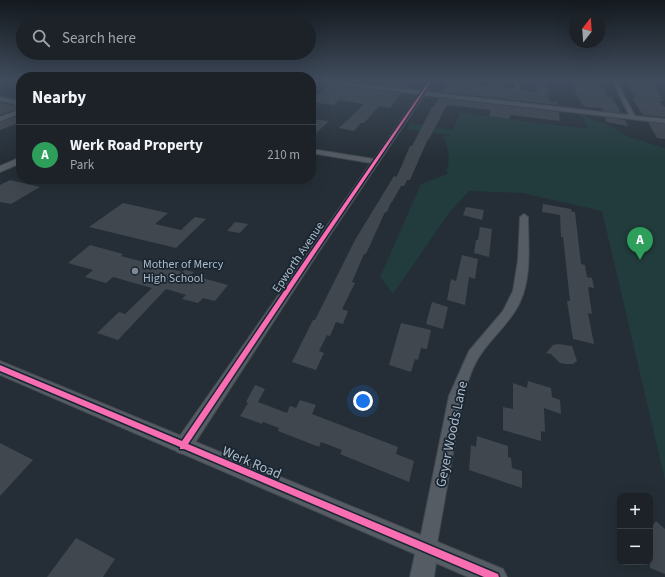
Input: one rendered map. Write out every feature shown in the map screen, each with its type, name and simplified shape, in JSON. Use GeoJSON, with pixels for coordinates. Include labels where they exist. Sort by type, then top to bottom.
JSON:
{"type":"FeatureCollection","features":[{"type":"Feature","properties":{"kind":"street","name":"Epworth Avenue"},"geometry":{"type":"LineString","coordinates":[[184,446],[412,107]]}},
{"type":"Feature","properties":{"kind":"street"},"geometry":{"type":"LineString","coordinates":[[540,107],[665,121]]}},
{"type":"Feature","properties":{"kind":"street"},"geometry":{"type":"LineString","coordinates":[[627,107],[633,118]]}},
{"type":"Feature","properties":{"kind":"street"},"geometry":{"type":"LineString","coordinates":[[0,119],[16,113]]}},
{"type":"Feature","properties":{"kind":"street"},"geometry":{"type":"LineString","coordinates":[[316,152],[375,161]]}},
{"type":"Feature","properties":{"kind":"street"},"geometry":{"type":"LineString","coordinates":[[0,169],[16,162]]}},
{"type":"Feature","properties":{"kind":"street","name":"Geyer Woods Lane"},"geometry":{"type":"LineString","coordinates":[[427,549],[456,396],[465,372],[476,350],[504,318],[514,303],[520,287],[522,275],[524,217]]}},
{"type":"Feature","properties":{"kind":"street","name":"Werk Road"},"geometry":{"type":"LineString","coordinates":[[0,368],[495,577]]}},
{"type":"Feature","properties":{"kind":"street"},"geometry":{"type":"LineString","coordinates":[[422,577],[427,549]]}},
{"type":"Feature","properties":{"kind":"green space"},"geometry":{"type":"Polygon","coordinates":[[[460,113],[587,129],[584,120],[586,120],[578,114],[584,115],[595,121],[605,123],[626,136],[665,148],[665,480],[602,211],[522,193],[469,191],[449,213],[393,294],[380,277],[421,184],[450,173],[446,172],[449,158],[444,136],[451,135],[407,129],[410,123],[453,130],[460,113]]]}},
{"type":"Feature","properties":{"kind":"building"},"geometry":{"type":"Polygon","coordinates":[[[0,107],[16,107],[16,110],[0,115],[0,107]]]}},
{"type":"Feature","properties":{"kind":"building"},"geometry":{"type":"Polygon","coordinates":[[[361,107],[378,107],[364,123],[361,123],[354,131],[339,128],[361,107]]]}},
{"type":"Feature","properties":{"kind":"building"},"geometry":{"type":"Polygon","coordinates":[[[432,107],[446,107],[428,139],[410,180],[407,180],[404,186],[401,186],[391,202],[366,254],[364,254],[352,282],[355,283],[342,309],[348,311],[343,324],[336,322],[330,336],[327,335],[319,351],[324,353],[316,370],[292,362],[355,240],[394,176],[396,177],[398,174],[410,146],[412,146],[432,107]]]}},
{"type":"Feature","properties":{"kind":"building"},"geometry":{"type":"Polygon","coordinates":[[[464,107],[516,107],[559,112],[560,121],[511,115],[509,119],[489,116],[491,110],[464,107]]]}},
{"type":"Feature","properties":{"kind":"building"},"geometry":{"type":"Polygon","coordinates":[[[585,107],[618,107],[621,113],[603,111],[602,108],[585,107]]]}},
{"type":"Feature","properties":{"kind":"building"},"geometry":{"type":"Polygon","coordinates":[[[637,107],[665,107],[665,117],[643,115],[637,107]]]}},
{"type":"Feature","properties":{"kind":"building"},"geometry":{"type":"Polygon","coordinates":[[[16,117],[16,124],[0,130],[0,122],[16,117]]]}},
{"type":"Feature","properties":{"kind":"building"},"geometry":{"type":"Polygon","coordinates":[[[605,117],[625,120],[628,126],[606,122],[605,117]]]}},
{"type":"Feature","properties":{"kind":"building"},"geometry":{"type":"Polygon","coordinates":[[[316,120],[329,121],[316,133],[316,120]]]}},
{"type":"Feature","properties":{"kind":"building"},"geometry":{"type":"Polygon","coordinates":[[[648,122],[665,124],[665,139],[657,138],[648,122]]]}},
{"type":"Feature","properties":{"kind":"building"},"geometry":{"type":"Polygon","coordinates":[[[10,180],[16,181],[16,184],[27,184],[40,187],[11,204],[0,202],[0,185],[10,180]]]}},
{"type":"Feature","properties":{"kind":"building"},"geometry":{"type":"Polygon","coordinates":[[[123,203],[168,213],[155,224],[181,230],[195,217],[206,219],[176,248],[89,227],[123,203]]]}},
{"type":"Feature","properties":{"kind":"building"},"geometry":{"type":"Polygon","coordinates":[[[543,204],[571,209],[572,212],[575,212],[581,264],[585,265],[587,277],[592,278],[594,288],[588,287],[592,314],[588,313],[594,344],[573,339],[567,301],[570,301],[563,237],[561,237],[560,215],[542,212],[543,204]]]}},
{"type":"Feature","properties":{"kind":"building"},"geometry":{"type":"Polygon","coordinates":[[[466,207],[484,210],[482,220],[463,215],[466,207]]]}},
{"type":"Feature","properties":{"kind":"building"},"geometry":{"type":"Polygon","coordinates":[[[235,222],[248,224],[240,233],[227,231],[235,222]]]}},
{"type":"Feature","properties":{"kind":"building"},"geometry":{"type":"Polygon","coordinates":[[[480,227],[492,229],[489,257],[474,253],[480,227]]]}},
{"type":"Feature","properties":{"kind":"building","name":"Mother of Mercy High School"},"geometry":{"type":"Polygon","coordinates":[[[90,245],[123,254],[121,256],[182,272],[185,270],[194,272],[191,275],[228,285],[215,301],[203,298],[198,303],[182,299],[186,295],[166,289],[118,340],[97,333],[119,312],[125,314],[152,288],[113,277],[106,283],[85,277],[93,270],[68,263],[90,245]]]}},
{"type":"Feature","properties":{"kind":"building"},"geometry":{"type":"Polygon","coordinates":[[[462,255],[478,259],[475,279],[469,277],[465,305],[447,300],[451,279],[456,281],[462,255]]]}},
{"type":"Feature","properties":{"kind":"building"},"geometry":{"type":"Polygon","coordinates":[[[432,302],[448,307],[443,329],[426,324],[432,302]]]}},
{"type":"Feature","properties":{"kind":"building"},"geometry":{"type":"Polygon","coordinates":[[[401,323],[431,330],[427,349],[421,348],[418,360],[415,359],[411,372],[389,365],[401,323]]]}},
{"type":"Feature","properties":{"kind":"building"},"geometry":{"type":"Polygon","coordinates":[[[558,344],[572,346],[577,361],[573,364],[560,363],[551,354],[546,353],[553,345],[558,344]]]}},
{"type":"Feature","properties":{"kind":"building"},"geometry":{"type":"Polygon","coordinates":[[[528,381],[551,388],[552,397],[560,400],[561,414],[544,408],[545,432],[541,431],[541,441],[503,430],[503,407],[513,409],[513,383],[527,388],[528,381]]]}},
{"type":"Feature","properties":{"kind":"building"},"geometry":{"type":"Polygon","coordinates":[[[255,385],[265,389],[258,402],[287,413],[290,406],[296,408],[300,400],[316,405],[312,414],[398,447],[396,454],[414,461],[409,482],[340,454],[342,450],[321,442],[319,447],[278,431],[279,428],[240,416],[248,403],[246,402],[255,385]]]}},
{"type":"Feature","properties":{"kind":"building"},"geometry":{"type":"Polygon","coordinates":[[[477,436],[508,446],[508,457],[511,458],[512,468],[522,471],[522,488],[469,470],[471,445],[476,447],[477,436]]]}},
{"type":"Feature","properties":{"kind":"building"},"geometry":{"type":"Polygon","coordinates":[[[0,443],[33,460],[0,496],[0,443]]]}},
{"type":"Feature","properties":{"kind":"building"},"geometry":{"type":"Polygon","coordinates":[[[656,521],[665,529],[665,574],[650,568],[650,565],[653,565],[653,525],[656,521]]]}},
{"type":"Feature","properties":{"kind":"building"},"geometry":{"type":"Polygon","coordinates":[[[76,538],[115,559],[103,577],[47,577],[76,538]]]}},
{"type":"Feature","properties":{"kind":"cycle path"},"geometry":{"type":"LineString","coordinates":[[183,446],[413,107]]}},
{"type":"Feature","properties":{"kind":"cycle path"},"geometry":{"type":"LineString","coordinates":[[0,368],[495,577]]}},
{"type":"Feature","properties":{"kind":"place","name":"Werk Road Property"},"geometry":{"type":"Point","coordinates":[640,260]}},
{"type":"Feature","properties":{"kind":"place","name":"Mother of Mercy High School"},"geometry":{"type":"Point","coordinates":[135,271]}}]}
